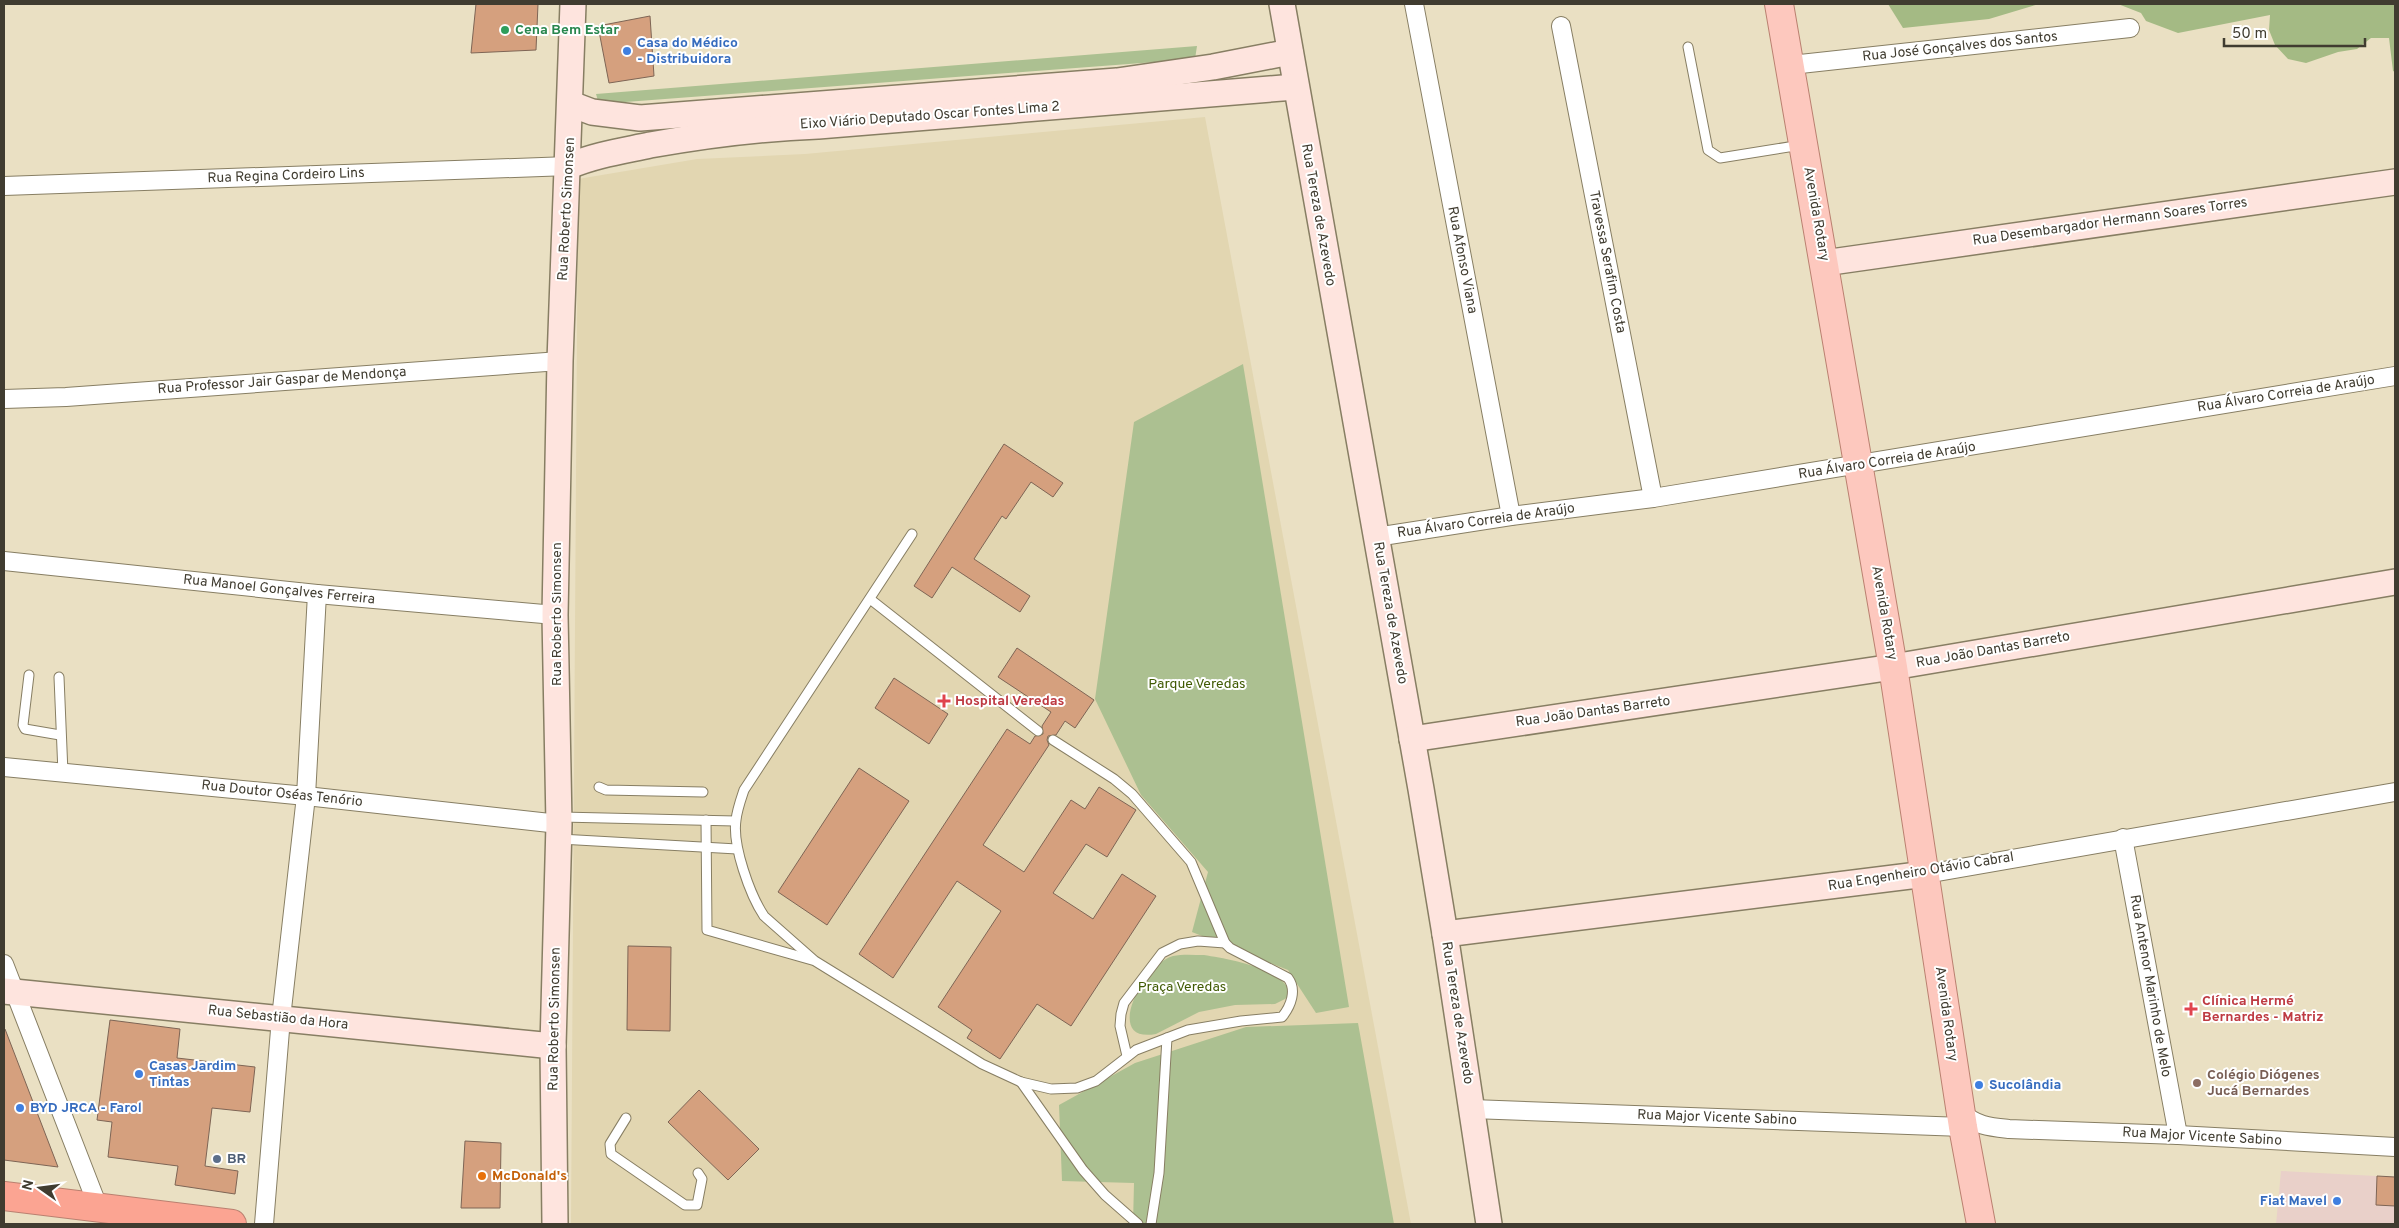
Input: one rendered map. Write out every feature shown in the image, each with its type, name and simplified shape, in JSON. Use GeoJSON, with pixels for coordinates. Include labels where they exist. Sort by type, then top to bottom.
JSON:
{"type":"FeatureCollection","features":[{"type":"Feature","properties":{"kind":"highway"},"geometry":{"type":"LineString","coordinates":[[4,1196],[232,1224]]}},
{"type":"Feature","properties":{"kind":"main road","name":"Avenida Rotary"},"geometry":{"type":"LineString","coordinates":[[1779,4],[1893,667],[1962,1120],[1981,1224]]}},
{"type":"Feature","properties":{"kind":"street","name":"Rua Roberto Simonsen"},"geometry":{"type":"LineString","coordinates":[[555,1224],[553,1046],[559,826],[555,615],[560,361],[569,166],[573,4]]}},
{"type":"Feature","properties":{"kind":"street","name":"Rua Tereza de Azevedo"},"geometry":{"type":"LineString","coordinates":[[1282,4],[1295,87],[1412,739],[1445,934],[1489,1224]]}},
{"type":"Feature","properties":{"kind":"street","name":"Rua Afonso Viana"},"geometry":{"type":"LineString","coordinates":[[1414,4],[1511,516]]}},
{"type":"Feature","properties":{"kind":"street","name":"Travessa Serafim Costa"},"geometry":{"type":"LineString","coordinates":[[1561,26],[1654,498]]}},
{"type":"Feature","properties":{"kind":"street","name":"Rua José Gonçalves dos Santos"},"geometry":{"type":"LineString","coordinates":[[1790,65],[2130,28]]}},
{"type":"Feature","properties":{"kind":"street","name":"Eixo Viário Deputado Oscar Fontes Lima 2"},"geometry":{"type":"LineString","coordinates":[[571,104],[592,112],[640,118],[1117,81],[1213,68],[1290,52]]}},
{"type":"Feature","properties":{"kind":"street","name":"Eixo Viário Deputado Oscar Fontes Lima 2"},"geometry":{"type":"LineString","coordinates":[[569,166],[592,156],[687,138],[766,128],[1163,99],[1295,87]]}},
{"type":"Feature","properties":{"kind":"street","name":"Rua Regina Cordeiro Lins"},"geometry":{"type":"LineString","coordinates":[[4,186],[569,166]]}},
{"type":"Feature","properties":{"kind":"street","name":"Rua Desembargador Hermann Soares Torres"},"geometry":{"type":"LineString","coordinates":[[1824,262],[2395,182]]}},
{"type":"Feature","properties":{"kind":"street","name":"Rua Professor Jair Gaspar de Mendonça"},"geometry":{"type":"LineString","coordinates":[[4,399],[66,397],[560,361]]}},
{"type":"Feature","properties":{"kind":"street","name":"Rua Álvaro Correia de Araújo"},"geometry":{"type":"LineString","coordinates":[[1376,537],[1511,516],[1654,498],[1858,466],[2395,376]]}},
{"type":"Feature","properties":{"kind":"street","name":"Rua Manoel Gonçalves Ferreira"},"geometry":{"type":"LineString","coordinates":[[4,561],[317,594],[555,615]]}},
{"type":"Feature","properties":{"kind":"street","name":"Rua João Dantas Barreto"},"geometry":{"type":"LineString","coordinates":[[1412,739],[1893,667],[2395,582]]}},
{"type":"Feature","properties":{"kind":"street"},"geometry":{"type":"LineString","coordinates":[[264,1224],[281,1018],[306,796],[317,594]]}},
{"type":"Feature","properties":{"kind":"street","name":"Rua Doutor Oséas Tenório"},"geometry":{"type":"LineString","coordinates":[[4,767],[306,796],[559,826]]}},
{"type":"Feature","properties":{"kind":"street","name":"Rua Engenheiro Otávio Cabral"},"geometry":{"type":"LineString","coordinates":[[1445,934],[1926,874],[2123,838],[2395,792]]}},
{"type":"Feature","properties":{"kind":"street","name":"Rua Antenor Marinho de Melo"},"geometry":{"type":"LineString","coordinates":[[2123,838],[2178,1135]]}},
{"type":"Feature","properties":{"kind":"street"},"geometry":{"type":"LineString","coordinates":[[4,964],[9,991],[99,1209]]}},
{"type":"Feature","properties":{"kind":"street","name":"Rua Sebastião da Hora"},"geometry":{"type":"LineString","coordinates":[[9,991],[553,1046]]}},
{"type":"Feature","properties":{"kind":"street","name":"Rua Major Vicente Sabino"},"geometry":{"type":"LineString","coordinates":[[1472,1109],[1962,1120],[1981,1126],[2009,1129],[2178,1135],[2395,1147]]}},
{"type":"Feature","properties":{"kind":"street","name":"Rua Major Vicente Sabino"},"geometry":{"type":"LineString","coordinates":[[1970,1162],[1974,1146],[1981,1136],[2009,1129]]}},
{"type":"Feature","properties":{"kind":"lane"},"geometry":{"type":"LineString","coordinates":[[1688,47],[1708,150],[1712,155],[1720,158],[1804,144]]}},
{"type":"Feature","properties":{"kind":"lane"},"geometry":{"type":"LineString","coordinates":[[912,534],[744,790],[736,821],[737,849],[758,907],[764,916],[814,961],[982,1064],[1021,1082],[1051,1090],[1077,1088],[1096,1081],[1136,1050],[1188,1030],[1282,1016],[1288,1010],[1293,992],[1288,978],[1230,948],[1225,943],[1191,862],[1132,794],[1114,779],[1053,740]]}},
{"type":"Feature","properties":{"kind":"lane"},"geometry":{"type":"LineString","coordinates":[[870,599],[1038,731]]}},
{"type":"Feature","properties":{"kind":"lane"},"geometry":{"type":"LineString","coordinates":[[29,675],[23,725],[25,729],[60,734]]}},
{"type":"Feature","properties":{"kind":"lane"},"geometry":{"type":"LineString","coordinates":[[59,678],[63,773]]}},
{"type":"Feature","properties":{"kind":"lane"},"geometry":{"type":"LineString","coordinates":[[600,787],[606,790],[703,792]]}},
{"type":"Feature","properties":{"kind":"lane"},"geometry":{"type":"LineString","coordinates":[[559,826],[706,820],[736,821]]}},
{"type":"Feature","properties":{"kind":"lane"},"geometry":{"type":"LineString","coordinates":[[706,820],[707,930],[814,961]]}},
{"type":"Feature","properties":{"kind":"lane"},"geometry":{"type":"LineString","coordinates":[[559,826],[707,848],[737,849]]}},
{"type":"Feature","properties":{"kind":"lane"},"geometry":{"type":"LineString","coordinates":[[1127,1056],[1120,1026],[1124,1003],[1162,953],[1180,944],[1198,941],[1225,943]]}},
{"type":"Feature","properties":{"kind":"lane"},"geometry":{"type":"LineString","coordinates":[[1150,1224],[1158,1173],[1167,1038]]}},
{"type":"Feature","properties":{"kind":"lane"},"geometry":{"type":"LineString","coordinates":[[1021,1082],[1083,1170],[1105,1195],[1138,1224]]}},
{"type":"Feature","properties":{"kind":"lane"},"geometry":{"type":"LineString","coordinates":[[626,1118],[610,1144],[612,1154],[685,1205],[697,1205],[702,1179],[698,1173]]}},
{"type":"Feature","properties":{"kind":"shaded area","name":"Hospital Veredas"},"geometry":{"type":"Polygon","coordinates":[[[1205,117],[1411,1224],[571,1224],[578,179],[697,159],[805,154],[1205,117]]]}},
{"type":"Feature","properties":{"kind":"shaded area","name":"Fiat Mavel"},"geometry":{"type":"Polygon","coordinates":[[[2281,1171],[2395,1177],[2395,1224],[2276,1224],[2281,1171]]]}},
{"type":"Feature","properties":{"kind":"green space"},"geometry":{"type":"Polygon","coordinates":[[[1888,4],[2039,4],[1989,19],[1903,28],[1888,4]]]}},
{"type":"Feature","properties":{"kind":"green space"},"geometry":{"type":"Polygon","coordinates":[[[2118,4],[2395,4],[2395,72],[2393,71],[2389,38],[2371,38],[2357,49],[2338,52],[2306,63],[2288,59],[2275,45],[2269,30],[2270,15],[2178,33],[2146,21],[2141,13],[2118,4]]]}},
{"type":"Feature","properties":{"kind":"green space"},"geometry":{"type":"Polygon","coordinates":[[[1197,46],[1195,59],[599,104],[596,94],[1197,46]]]}},
{"type":"Feature","properties":{"kind":"green space","name":"Parque Veredas"},"geometry":{"type":"Polygon","coordinates":[[[1243,364],[1349,1007],[1316,1013],[1288,970],[1192,932],[1208,872],[1141,795],[1095,699],[1134,422],[1243,364]]]}},
{"type":"Feature","properties":{"kind":"green space","name":"Praça Veredas"},"geometry":{"type":"Polygon","coordinates":[[[1204,955],[1239,962],[1265,971],[1285,984],[1291,993],[1285,999],[1275,1004],[1235,1005],[1199,1012],[1156,1034],[1140,1034],[1132,1027],[1130,1016],[1133,1002],[1140,987],[1161,962],[1173,956],[1204,955]]]}},
{"type":"Feature","properties":{"kind":"green space"},"geometry":{"type":"Polygon","coordinates":[[[1358,1023],[1394,1224],[1133,1224],[1134,1183],[1062,1181],[1059,1105],[1135,1063],[1246,1027],[1358,1023]]]}},
{"type":"Feature","properties":{"kind":"building","name":"Cena Bem Estar"},"geometry":{"type":"Polygon","coordinates":[[[476,4],[538,4],[536,50],[471,53],[476,4]]]}},
{"type":"Feature","properties":{"kind":"building","name":"Casa do Médico - Distribuidora"},"geometry":{"type":"Polygon","coordinates":[[[650,16],[654,76],[609,83],[598,26],[650,16]]]}},
{"type":"Feature","properties":{"kind":"building"},"geometry":{"type":"Polygon","coordinates":[[[1004,444],[1063,483],[1053,497],[1031,482],[1006,519],[1002,516],[974,559],[1030,596],[1020,612],[952,567],[932,598],[914,586],[1004,444]]]}},
{"type":"Feature","properties":{"kind":"building","name":"Hospital Veredas"},"geometry":{"type":"Polygon","coordinates":[[[1017,648],[1094,700],[1075,728],[1065,721],[1056,735],[1048,736],[1049,745],[983,845],[1024,872],[1071,800],[1085,809],[1099,787],[1136,810],[1107,857],[1086,844],[1053,893],[1093,919],[1122,874],[1156,896],[1071,1026],[1037,1004],[1000,1059],[967,1038],[972,1030],[938,1007],[1001,911],[957,881],[893,978],[859,954],[1007,729],[1030,744],[1035,736],[1043,734],[1042,726],[1051,712],[998,677],[1017,648]]]}},
{"type":"Feature","properties":{"kind":"building"},"geometry":{"type":"Polygon","coordinates":[[[894,678],[948,714],[929,744],[875,708],[894,678]]]}},
{"type":"Feature","properties":{"kind":"building"},"geometry":{"type":"Polygon","coordinates":[[[859,768],[909,801],[827,925],[778,892],[859,768]]]}},
{"type":"Feature","properties":{"kind":"building"},"geometry":{"type":"Polygon","coordinates":[[[628,946],[671,947],[670,1031],[627,1030],[628,946]]]}},
{"type":"Feature","properties":{"kind":"building"},"geometry":{"type":"Polygon","coordinates":[[[110,1020],[180,1029],[177,1058],[255,1067],[250,1112],[212,1108],[205,1166],[238,1171],[235,1194],[175,1185],[178,1166],[108,1157],[112,1122],[97,1120],[110,1020]]]}},
{"type":"Feature","properties":{"kind":"building","name":"BYD JRCA - Farol"},"geometry":{"type":"Polygon","coordinates":[[[5,1029],[58,1167],[4,1160],[5,1029]]]}},
{"type":"Feature","properties":{"kind":"building"},"geometry":{"type":"Polygon","coordinates":[[[699,1090],[759,1149],[728,1180],[668,1122],[699,1090]]]}},
{"type":"Feature","properties":{"kind":"building","name":"McDonald's"},"geometry":{"type":"Polygon","coordinates":[[[465,1141],[501,1143],[500,1208],[461,1208],[465,1141]]]}},
{"type":"Feature","properties":{"kind":"building"},"geometry":{"type":"Polygon","coordinates":[[[2377,1176],[2395,1177],[2395,1206],[2376,1205],[2377,1176]]]}},
{"type":"Feature","properties":{"kind":"place","name":"Cena Bem Estar"},"geometry":{"type":"Point","coordinates":[505,30]}},
{"type":"Feature","properties":{"kind":"place","name":"Casa do Médico - Distribuidora"},"geometry":{"type":"Point","coordinates":[627,51]}},
{"type":"Feature","properties":{"kind":"place","name":"Hospital Veredas"},"geometry":{"type":"Point","coordinates":[944,701]}},
{"type":"Feature","properties":{"kind":"place","name":"Clínica Hermé Bernardes - Matriz"},"geometry":{"type":"Point","coordinates":[2191,1009]}},
{"type":"Feature","properties":{"kind":"place","name":"Casas Jardim Tintas"},"geometry":{"type":"Point","coordinates":[139,1074]}},
{"type":"Feature","properties":{"kind":"place","name":"Colégio Diógenes Jucá Bernardes"},"geometry":{"type":"Point","coordinates":[2197,1083]}},
{"type":"Feature","properties":{"kind":"place","name":"Sucolândia"},"geometry":{"type":"Point","coordinates":[1979,1085]}},
{"type":"Feature","properties":{"kind":"place","name":"BYD JRCA - Farol"},"geometry":{"type":"Point","coordinates":[20,1108]}},
{"type":"Feature","properties":{"kind":"place","name":"BR"},"geometry":{"type":"Point","coordinates":[217,1159]}},
{"type":"Feature","properties":{"kind":"place","name":"McDonald's"},"geometry":{"type":"Point","coordinates":[482,1176]}},
{"type":"Feature","properties":{"kind":"place","name":"Fiat Mavel"},"geometry":{"type":"Point","coordinates":[2337,1201]}}]}
